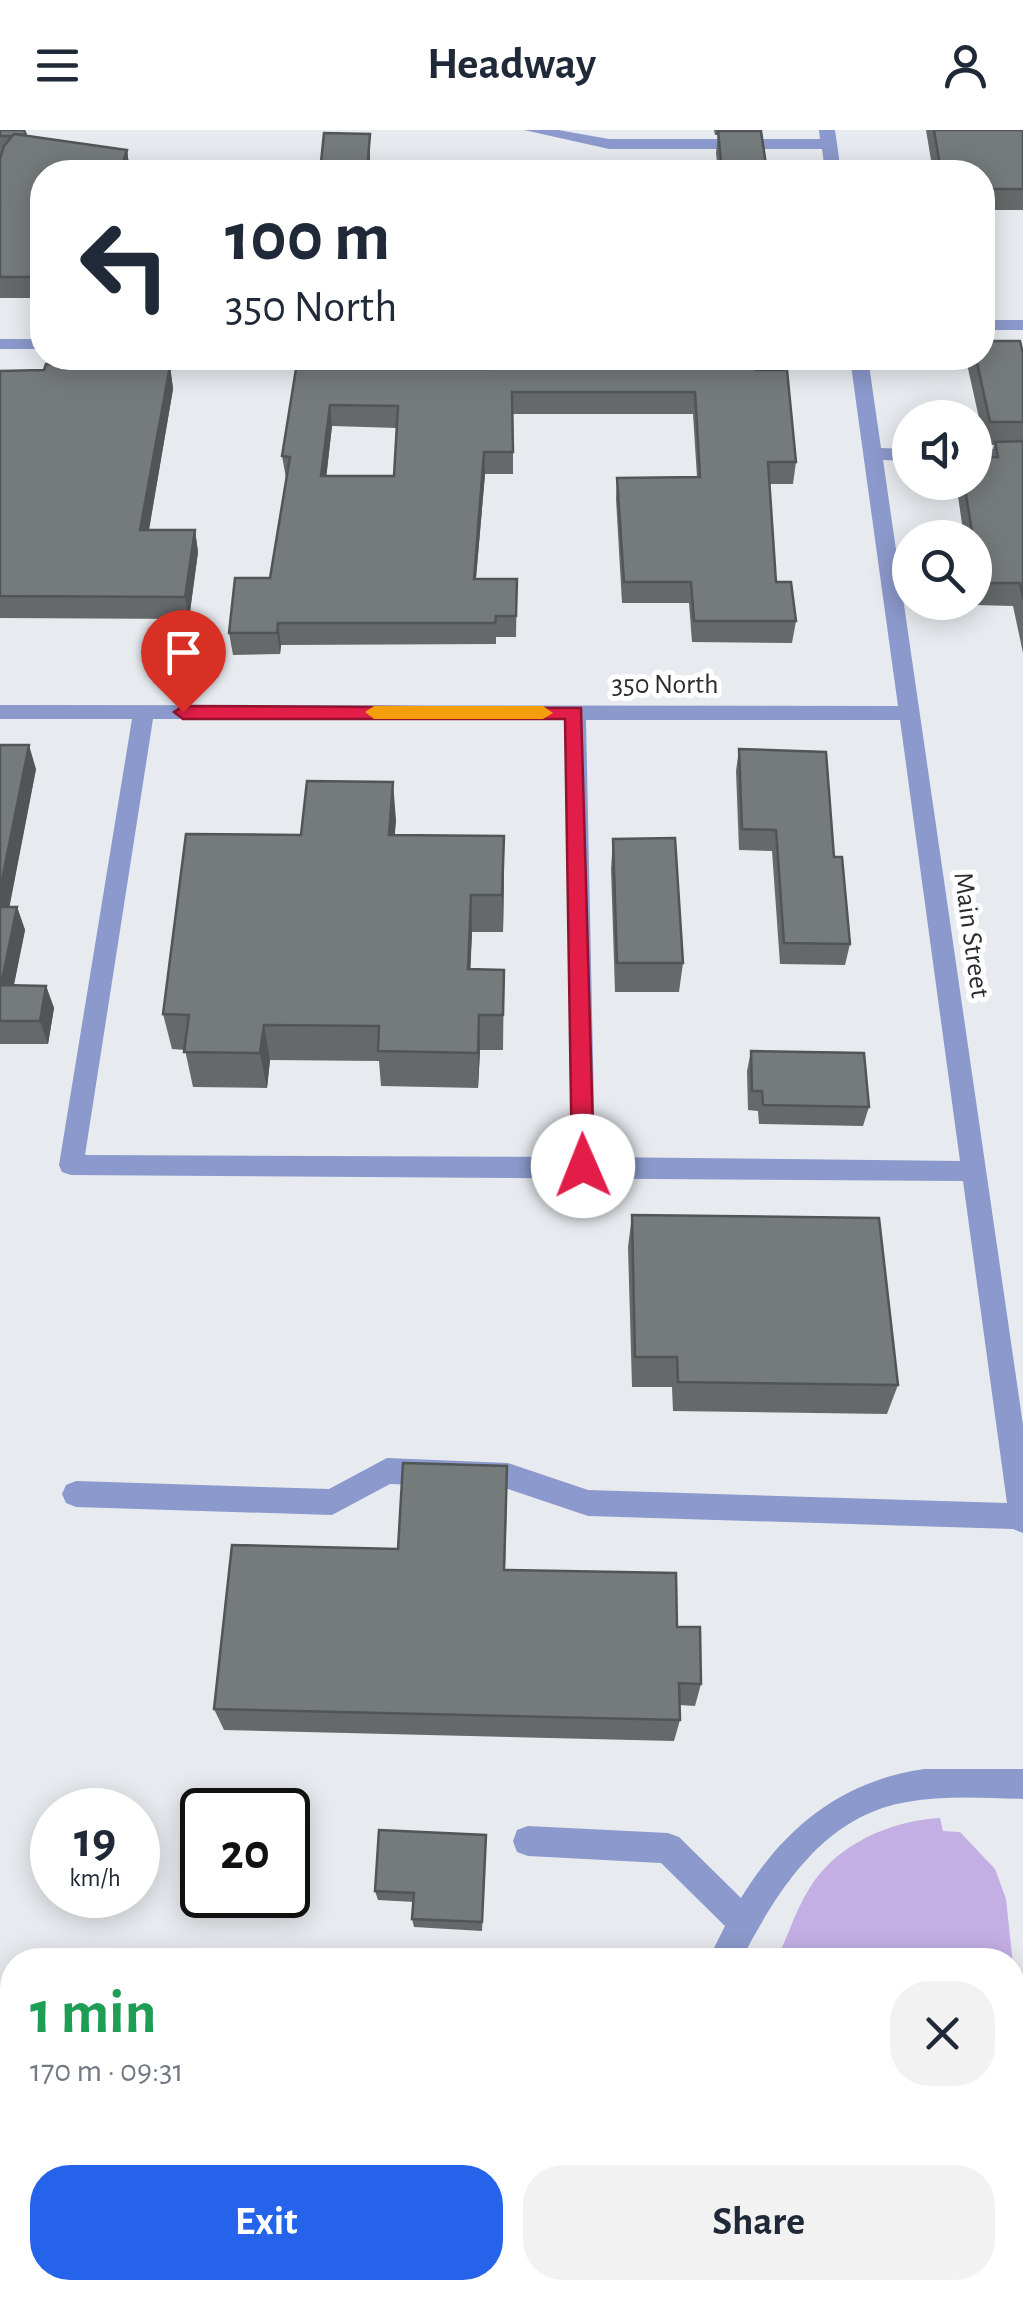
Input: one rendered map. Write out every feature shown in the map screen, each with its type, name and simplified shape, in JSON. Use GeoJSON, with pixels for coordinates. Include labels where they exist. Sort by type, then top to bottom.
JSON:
{"type":"FeatureCollection","features":[{"type":"Feature","properties":{"kind":"street"},"geometry":{"type":"LineString","coordinates":[[532,130],[609,144],[828,137]]}},
{"type":"Feature","properties":{"kind":"street"},"geometry":{"type":"LineString","coordinates":[[995,325],[1023,325]]}},
{"type":"Feature","properties":{"kind":"street"},"geometry":{"type":"LineString","coordinates":[[0,344],[30,344]]}},
{"type":"Feature","properties":{"kind":"street","name":"Main Street"},"geometry":{"type":"LineString","coordinates":[[861,370],[1023,1518]]}},
{"type":"Feature","properties":{"kind":"street"},"geometry":{"type":"LineString","coordinates":[[873,454],[892,454]]}},
{"type":"Feature","properties":{"kind":"street"},"geometry":{"type":"LineString","coordinates":[[992,455],[1023,455]]}},
{"type":"Feature","properties":{"kind":"street","name":"350 North"},"geometry":{"type":"LineString","coordinates":[[0,712],[909,713]]}},
{"type":"Feature","properties":{"kind":"street"},"geometry":{"type":"LineString","coordinates":[[144,712],[72,1165],[974,1171]]}},
{"type":"Feature","properties":{"kind":"street"},"geometry":{"type":"LineString","coordinates":[[575,713],[583,1166]]}},
{"type":"Feature","properties":{"kind":"street"},"geometry":{"type":"LineString","coordinates":[[76,1494],[332,1502],[387,1470],[508,1476],[588,1503],[1023,1518]]}},
{"type":"Feature","properties":{"kind":"street"},"geometry":{"type":"LineString","coordinates":[[730,1948],[785,1856],[808,1833],[862,1800],[931,1784],[1023,1784]]}},
{"type":"Feature","properties":{"kind":"street"},"geometry":{"type":"LineString","coordinates":[[528,1841],[668,1848],[744,1923]]}},
{"type":"Feature","properties":{"kind":"shaded area"},"geometry":{"type":"Polygon","coordinates":[[[940,1818],[943,1831],[960,1832],[995,1869],[1006,1899],[1011,1948],[781,1948],[804,1897],[834,1859],[866,1838],[921,1820],[940,1818]]]}},
{"type":"Feature","properties":{"kind":"building"},"geometry":{"type":"Polygon","coordinates":[[[0,130],[24,130],[26,135],[0,136],[0,130]]]}},
{"type":"Feature","properties":{"kind":"building"},"geometry":{"type":"Polygon","coordinates":[[[934,130],[1023,130],[1023,189],[995,189],[995,160],[939,160],[934,130]]]}},
{"type":"Feature","properties":{"kind":"building"},"geometry":{"type":"Polygon","coordinates":[[[718,131],[761,131],[765,160],[721,160],[718,131]]]}},
{"type":"Feature","properties":{"kind":"building"},"geometry":{"type":"Polygon","coordinates":[[[324,133],[370,134],[368,160],[321,160],[324,133]]]}},
{"type":"Feature","properties":{"kind":"building"},"geometry":{"type":"Polygon","coordinates":[[[14,134],[127,150],[124,160],[30,160],[30,277],[0,277],[0,159],[14,134]]]}},
{"type":"Feature","properties":{"kind":"building"},"geometry":{"type":"Polygon","coordinates":[[[995,341],[1020,341],[1023,422],[992,422],[992,400],[985,400],[979,370],[995,370],[995,341]]]}},
{"type":"Feature","properties":{"kind":"building"},"geometry":{"type":"Polygon","coordinates":[[[169,370],[140,530],[195,530],[185,597],[0,596],[0,371],[169,370]]]}},
{"type":"Feature","properties":{"kind":"building"},"geometry":{"type":"Polygon","coordinates":[[[296,370],[787,370],[796,462],[768,462],[776,582],[791,582],[796,621],[694,621],[691,582],[624,582],[617,478],[700,477],[695,392],[512,392],[513,452],[484,452],[474,579],[517,579],[516,616],[496,616],[495,623],[278,623],[277,633],[229,633],[235,578],[270,578],[290,457],[282,456],[296,370]],[[330,405],[321,476],[394,476],[398,406],[330,405]]]}},
{"type":"Feature","properties":{"kind":"building"},"geometry":{"type":"Polygon","coordinates":[[[1023,441],[1023,599],[1020,583],[992,583],[992,520],[970,520],[967,500],[992,500],[992,457],[998,457],[995,442],[1023,441]]]}},
{"type":"Feature","properties":{"kind":"building"},"geometry":{"type":"Polygon","coordinates":[[[0,745],[29,745],[0,890],[0,745]]]}},
{"type":"Feature","properties":{"kind":"building"},"geometry":{"type":"Polygon","coordinates":[[[739,749],[826,752],[834,857],[842,857],[850,944],[784,943],[776,830],[742,829],[739,749]]]}},
{"type":"Feature","properties":{"kind":"building"},"geometry":{"type":"Polygon","coordinates":[[[307,781],[393,782],[389,835],[504,836],[502,895],[471,895],[468,969],[504,970],[503,1015],[479,1015],[478,1053],[378,1051],[379,1026],[264,1025],[260,1053],[184,1052],[189,1015],[163,1014],[186,834],[301,835],[307,781]]]}},
{"type":"Feature","properties":{"kind":"building"},"geometry":{"type":"Polygon","coordinates":[[[675,838],[683,963],[617,963],[613,839],[675,838]]]}},
{"type":"Feature","properties":{"kind":"building"},"geometry":{"type":"Polygon","coordinates":[[[0,907],[17,907],[1,985],[46,986],[40,1021],[0,1021],[0,907]]]}},
{"type":"Feature","properties":{"kind":"building"},"geometry":{"type":"Polygon","coordinates":[[[751,1051],[864,1053],[869,1107],[763,1105],[762,1091],[752,1091],[751,1051]]]}},
{"type":"Feature","properties":{"kind":"building"},"geometry":{"type":"Polygon","coordinates":[[[632,1215],[879,1218],[898,1385],[678,1382],[677,1357],[635,1357],[632,1215]]]}},
{"type":"Feature","properties":{"kind":"building"},"geometry":{"type":"Polygon","coordinates":[[[403,1463],[507,1466],[504,1570],[676,1573],[677,1627],[700,1627],[701,1684],[679,1683],[680,1720],[214,1709],[232,1545],[398,1549],[403,1463]]]}},
{"type":"Feature","properties":{"kind":"building"},"geometry":{"type":"Polygon","coordinates":[[[379,1830],[486,1835],[482,1922],[412,1919],[414,1893],[375,1891],[379,1830]]]}},
{"type":"Feature","properties":{"kind":"slow traffic"},"geometry":{"type":"LineString","coordinates":[[374,712],[543,713]]}},
{"type":"Feature","properties":{"kind":"route"},"geometry":{"type":"LineString","coordinates":[[183,712],[575,713],[583,1166]]}}]}
